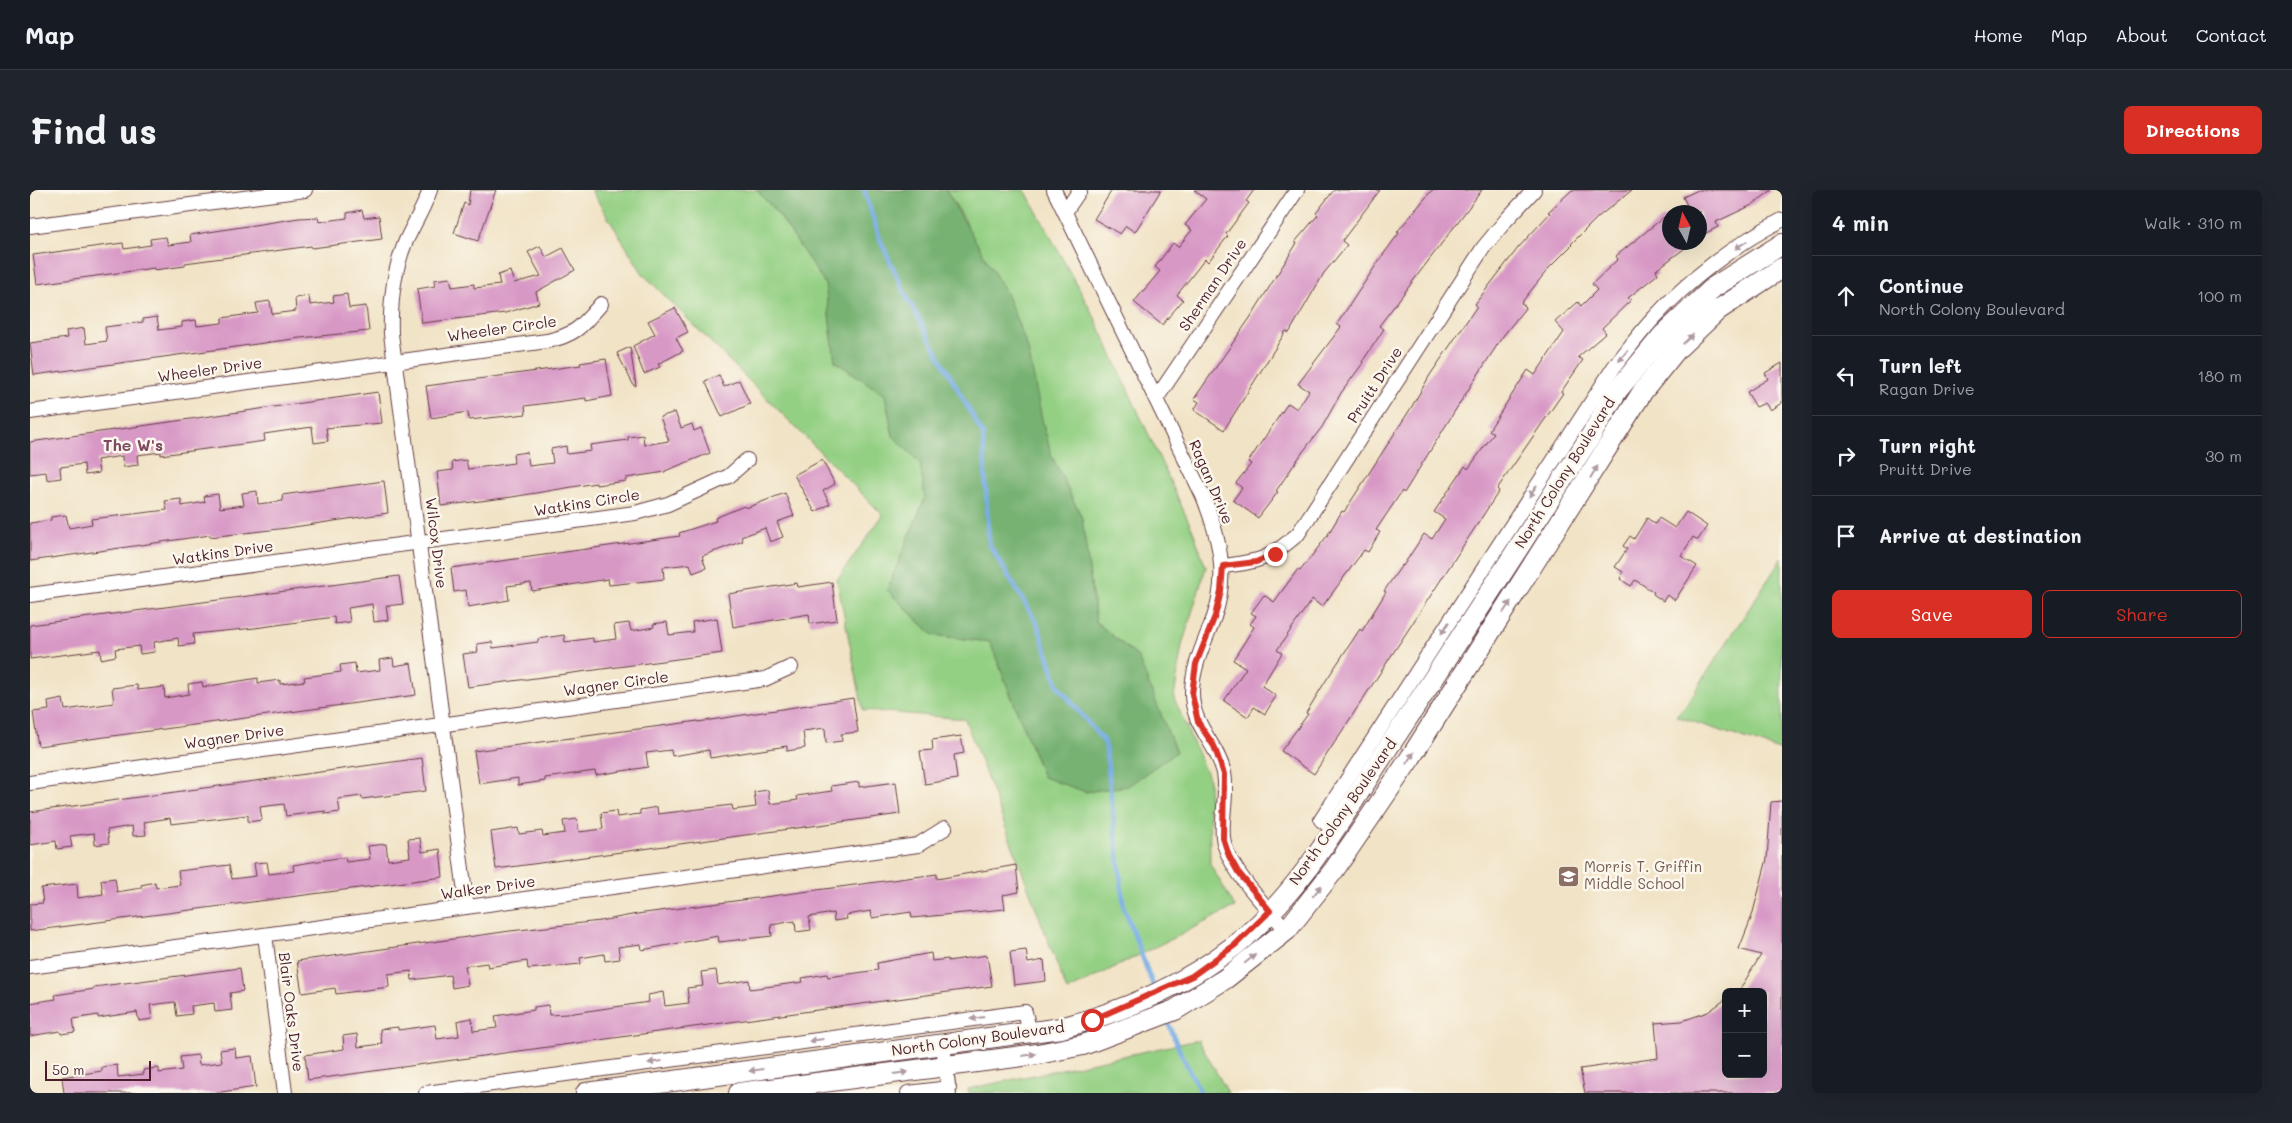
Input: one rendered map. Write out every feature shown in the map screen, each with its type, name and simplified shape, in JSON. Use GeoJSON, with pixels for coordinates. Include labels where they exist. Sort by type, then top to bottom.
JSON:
{"type":"FeatureCollection","features":[{"type":"Feature","properties":{"kind":"main road","name":"North Colony Boulevard"},"geometry":{"type":"LineString","coordinates":[[586,1093],[1030,1033],[1092,1020],[1192,976],[1235,945],[1270,911],[1302,874],[1406,721],[1617,391],[1662,336],[1714,287],[1782,244]]}},
{"type":"Feature","properties":{"kind":"main road","name":"North Colony Boulevard"},"geometry":{"type":"LineString","coordinates":[[739,1093],[946,1067],[1038,1054],[1083,1045],[1175,1010],[1225,979],[1287,930],[1334,870],[1411,757],[1643,392],[1677,349],[1718,310],[1782,268]]}},
{"type":"Feature","properties":{"kind":"street"},"geometry":{"type":"LineString","coordinates":[[30,226],[305,190]]}},
{"type":"Feature","properties":{"kind":"street","name":"Wilcox Drive"},"geometry":{"type":"LineString","coordinates":[[430,190],[405,244],[392,286],[390,304],[394,360],[420,543],[467,907]]}},
{"type":"Feature","properties":{"kind":"street","name":"Ragan Drive"},"geometry":{"type":"LineString","coordinates":[[1054,190],[1203,496],[1215,527],[1223,566],[1221,591],[1215,616],[1196,664],[1192,694],[1198,722],[1214,746],[1224,774],[1223,838],[1229,856],[1238,872],[1287,930]]}},
{"type":"Feature","properties":{"kind":"street"},"geometry":{"type":"LineString","coordinates":[[1065,212],[1080,190]]}},
{"type":"Feature","properties":{"kind":"street","name":"Sherman Drive"},"geometry":{"type":"LineString","coordinates":[[1156,399],[1297,190]]}},
{"type":"Feature","properties":{"kind":"street","name":"Pruitt Drive"},"geometry":{"type":"LineString","coordinates":[[1223,566],[1256,562],[1275,554],[1298,534],[1483,248],[1534,190]]}},
{"type":"Feature","properties":{"kind":"street"},"geometry":{"type":"LineString","coordinates":[[1334,829],[1321,820],[1614,367],[1653,318],[1705,270],[1767,227],[1782,220]]}},
{"type":"Feature","properties":{"kind":"street","name":"Wheeler Circle"},"geometry":{"type":"LineString","coordinates":[[394,360],[567,336],[584,325],[601,304]]}},
{"type":"Feature","properties":{"kind":"street","name":"Wheeler Drive"},"geometry":{"type":"LineString","coordinates":[[30,412],[394,360]]}},
{"type":"Feature","properties":{"kind":"street","name":"Watkins Circle"},"geometry":{"type":"LineString","coordinates":[[420,543],[635,513],[668,504],[729,476],[747,460]]}},
{"type":"Feature","properties":{"kind":"street","name":"Watkins Drive"},"geometry":{"type":"LineString","coordinates":[[30,595],[420,543]]}},
{"type":"Feature","properties":{"kind":"street","name":"Wagner Circle"},"geometry":{"type":"LineString","coordinates":[[443,725],[766,679],[791,667]]}},
{"type":"Feature","properties":{"kind":"street","name":"Wagner Drive"},"geometry":{"type":"LineString","coordinates":[[30,783],[443,725]]}},
{"type":"Feature","properties":{"kind":"street","name":"Walker Drive"},"geometry":{"type":"LineString","coordinates":[[30,967],[918,845],[945,828]]}},
{"type":"Feature","properties":{"kind":"street","name":"Blair Oaks Drive"},"geometry":{"type":"LineString","coordinates":[[265,935],[285,1093]]}},
{"type":"Feature","properties":{"kind":"street"},"geometry":{"type":"LineString","coordinates":[[426,1093],[1026,1012],[1030,1033]]}},
{"type":"Feature","properties":{"kind":"street"},"geometry":{"type":"LineString","coordinates":[[908,1093],[949,1090],[943,1045]]}},
{"type":"Feature","properties":{"kind":"green space"},"geometry":{"type":"Polygon","coordinates":[[[591,190],[757,190],[781,218],[825,284],[835,361],[885,395],[893,436],[920,463],[925,498],[887,590],[933,635],[990,642],[1043,777],[1138,657],[1096,622],[1082,518],[1052,457],[1043,424],[965,220],[946,190],[1025,190],[1096,320],[1193,531],[1206,567],[1182,645],[1174,698],[1209,780],[1210,864],[1235,907],[1067,991],[965,719],[863,710],[837,580],[883,515],[643,274],[591,190]]]}},
{"type":"Feature","properties":{"kind":"green space"},"geometry":{"type":"Polygon","coordinates":[[[757,190],[946,190],[1006,293],[1028,349],[1043,424],[1052,457],[1082,518],[1096,622],[1138,657],[1176,752],[1128,786],[1086,792],[1043,777],[990,642],[933,635],[887,590],[925,498],[920,463],[893,436],[885,395],[835,361],[825,284],[781,218],[757,190]]]}},
{"type":"Feature","properties":{"kind":"green space"},"geometry":{"type":"Polygon","coordinates":[[[1782,558],[1782,751],[1676,716],[1688,702],[1782,558]]]}},
{"type":"Feature","properties":{"kind":"green space"},"geometry":{"type":"Polygon","coordinates":[[[1198,1040],[1228,1093],[969,1093],[968,1089],[1198,1040]]]}},
{"type":"Feature","properties":{"kind":"building"},"geometry":{"type":"Polygon","coordinates":[[[470,190],[496,190],[478,241],[454,233],[464,203],[468,205],[470,190]]]}},
{"type":"Feature","properties":{"kind":"building"},"geometry":{"type":"Polygon","coordinates":[[[1112,190],[1161,190],[1135,232],[1126,226],[1120,234],[1094,219],[1112,190]]]}},
{"type":"Feature","properties":{"kind":"building"},"geometry":{"type":"Polygon","coordinates":[[[1194,190],[1254,190],[1246,201],[1249,203],[1226,234],[1228,236],[1208,262],[1205,259],[1177,295],[1183,300],[1162,325],[1134,302],[1160,271],[1155,267],[1173,243],[1178,247],[1192,230],[1185,225],[1206,199],[1194,190]]]}},
{"type":"Feature","properties":{"kind":"building"},"geometry":{"type":"Polygon","coordinates":[[[1334,190],[1380,190],[1342,241],[1347,245],[1324,273],[1289,333],[1286,331],[1224,430],[1194,410],[1199,402],[1194,399],[1250,318],[1297,243],[1295,242],[1318,215],[1316,213],[1334,190]]]}},
{"type":"Feature","properties":{"kind":"building"},"geometry":{"type":"Polygon","coordinates":[[[1432,190],[1482,190],[1379,326],[1384,329],[1363,363],[1341,393],[1322,427],[1276,491],[1278,492],[1258,518],[1233,500],[1242,488],[1236,483],[1251,464],[1248,462],[1288,403],[1297,409],[1309,391],[1298,384],[1341,327],[1337,324],[1399,233],[1397,232],[1432,190]]]}},
{"type":"Feature","properties":{"kind":"building"},"geometry":{"type":"Polygon","coordinates":[[[1572,190],[1632,190],[1598,217],[1571,244],[1521,303],[1526,307],[1503,336],[1404,493],[1402,491],[1376,530],[1380,532],[1368,552],[1364,550],[1322,607],[1312,599],[1277,650],[1282,653],[1262,686],[1276,696],[1265,714],[1254,707],[1248,717],[1224,701],[1246,668],[1233,660],[1254,627],[1250,624],[1256,616],[1251,613],[1264,595],[1274,602],[1298,569],[1300,571],[1327,536],[1411,408],[1430,375],[1477,306],[1475,304],[1518,248],[1550,213],[1548,212],[1572,190]]]}},
{"type":"Feature","properties":{"kind":"building"},"geometry":{"type":"Polygon","coordinates":[[[1698,190],[1772,190],[1752,205],[1716,222],[1718,227],[1707,232],[1707,205],[1687,205],[1683,197],[1698,190]]]}},
{"type":"Feature","properties":{"kind":"building"},"geometry":{"type":"Polygon","coordinates":[[[362,210],[364,218],[379,216],[382,239],[312,248],[311,246],[185,263],[185,266],[154,270],[154,268],[37,284],[33,255],[123,243],[124,249],[151,245],[150,239],[166,237],[168,245],[191,242],[190,235],[299,218],[318,217],[319,222],[347,218],[347,213],[362,210]]]}},
{"type":"Feature","properties":{"kind":"building"},"geometry":{"type":"Polygon","coordinates":[[[1662,219],[1662,250],[1682,250],[1656,270],[1658,274],[1628,298],[1631,300],[1602,328],[1606,333],[1578,357],[1583,360],[1561,392],[1563,393],[1497,489],[1499,491],[1314,774],[1281,751],[1308,714],[1306,713],[1360,629],[1362,631],[1386,592],[1384,591],[1402,565],[1424,534],[1432,539],[1445,519],[1434,512],[1465,466],[1468,469],[1494,433],[1489,430],[1528,370],[1535,375],[1564,332],[1555,322],[1578,302],[1581,306],[1597,290],[1592,284],[1618,259],[1616,256],[1662,219]]]}},
{"type":"Feature","properties":{"kind":"building"},"geometry":{"type":"Polygon","coordinates":[[[540,246],[546,257],[563,248],[575,270],[536,292],[539,303],[505,313],[422,323],[417,289],[435,286],[434,280],[450,278],[452,287],[474,284],[474,288],[500,285],[498,275],[510,271],[514,283],[541,276],[528,252],[540,246]]]}},
{"type":"Feature","properties":{"kind":"building"},"geometry":{"type":"Polygon","coordinates":[[[347,294],[349,308],[366,306],[369,331],[300,338],[34,375],[30,343],[67,338],[66,331],[84,328],[86,344],[107,341],[105,327],[143,322],[143,319],[157,317],[159,330],[182,327],[182,322],[196,320],[197,326],[222,323],[222,318],[258,313],[256,303],[270,301],[272,314],[296,311],[295,298],[309,296],[310,305],[334,302],[333,296],[347,294]]]}},
{"type":"Feature","properties":{"kind":"building"},"geometry":{"type":"Polygon","coordinates":[[[675,308],[688,332],[676,338],[683,351],[658,364],[660,367],[644,374],[633,346],[655,334],[648,321],[675,308]]]}},
{"type":"Feature","properties":{"kind":"building"},"geometry":{"type":"Polygon","coordinates":[[[630,347],[636,386],[634,386],[617,353],[630,347]]]}},
{"type":"Feature","properties":{"kind":"building"},"geometry":{"type":"Polygon","coordinates":[[[606,359],[612,396],[586,401],[586,398],[525,406],[526,414],[469,420],[468,412],[431,418],[426,386],[581,365],[580,363],[606,359]]]}},
{"type":"Feature","properties":{"kind":"building"},"geometry":{"type":"Polygon","coordinates":[[[1782,363],[1782,403],[1770,410],[1765,403],[1756,407],[1747,392],[1768,379],[1765,373],[1782,363]]]}},
{"type":"Feature","properties":{"kind":"building"},"geometry":{"type":"Polygon","coordinates":[[[719,375],[724,387],[739,380],[750,404],[722,417],[705,381],[719,375]]]}},
{"type":"Feature","properties":{"kind":"building"},"geometry":{"type":"Polygon","coordinates":[[[378,392],[382,423],[326,428],[328,441],[314,443],[312,427],[264,434],[265,441],[161,455],[161,452],[137,455],[138,465],[123,467],[122,456],[97,460],[99,473],[85,475],[84,464],[60,467],[61,478],[47,480],[46,472],[30,474],[30,442],[378,392]]]}},
{"type":"Feature","properties":{"kind":"building"},"geometry":{"type":"Polygon","coordinates":[[[675,412],[681,428],[692,424],[694,431],[701,428],[710,453],[665,472],[626,478],[626,481],[596,485],[596,483],[512,497],[441,506],[437,472],[453,470],[452,462],[466,460],[468,469],[514,463],[513,454],[527,452],[529,466],[553,463],[551,449],[566,446],[567,454],[591,451],[590,445],[628,440],[628,437],[643,435],[644,445],[669,441],[660,417],[675,412]]]}},
{"type":"Feature","properties":{"kind":"building"},"geometry":{"type":"Polygon","coordinates":[[[822,460],[835,484],[823,491],[830,504],[815,512],[794,475],[822,460]]]}},
{"type":"Feature","properties":{"kind":"building"},"geometry":{"type":"Polygon","coordinates":[[[384,481],[388,513],[287,528],[210,537],[210,535],[30,561],[30,523],[51,520],[51,517],[66,515],[69,528],[92,524],[91,519],[167,510],[165,501],[181,499],[182,506],[205,502],[204,496],[218,494],[220,508],[244,505],[242,493],[257,491],[258,504],[283,501],[282,495],[384,481]]]}},
{"type":"Feature","properties":{"kind":"building"},"geometry":{"type":"Polygon","coordinates":[[[785,493],[794,516],[777,522],[783,537],[770,542],[765,528],[741,537],[743,541],[702,556],[706,568],[693,573],[690,564],[663,567],[664,579],[609,585],[608,579],[532,591],[531,583],[507,586],[509,600],[468,607],[466,590],[454,592],[451,568],[680,536],[679,533],[716,521],[715,518],[744,506],[746,508],[785,493]]]}},
{"type":"Feature","properties":{"kind":"building"},"geometry":{"type":"Polygon","coordinates":[[[1686,512],[1707,526],[1698,540],[1693,537],[1681,556],[1697,566],[1675,600],[1667,595],[1663,601],[1653,594],[1654,592],[1635,580],[1631,586],[1620,579],[1623,572],[1615,567],[1627,549],[1623,546],[1630,536],[1634,539],[1647,518],[1655,524],[1659,518],[1675,528],[1686,512]]]}},
{"type":"Feature","properties":{"kind":"building"},"geometry":{"type":"Polygon","coordinates":[[[399,576],[403,604],[386,606],[388,620],[374,622],[372,604],[348,608],[350,622],[335,624],[334,617],[193,634],[194,644],[179,646],[178,638],[154,642],[155,652],[140,654],[139,646],[115,649],[116,656],[101,659],[100,650],[30,659],[30,625],[399,576]]]}},
{"type":"Feature","properties":{"kind":"building"},"geometry":{"type":"Polygon","coordinates":[[[832,582],[837,620],[810,624],[809,614],[733,627],[728,594],[797,583],[798,587],[832,582]]]}},
{"type":"Feature","properties":{"kind":"building"},"geometry":{"type":"Polygon","coordinates":[[[717,618],[722,653],[468,687],[463,654],[478,652],[477,644],[492,642],[493,648],[538,642],[538,639],[564,635],[565,642],[593,638],[593,642],[616,639],[614,625],[629,623],[631,631],[654,627],[653,624],[667,622],[669,635],[693,632],[692,622],[717,618]]]}},
{"type":"Feature","properties":{"kind":"building"},"geometry":{"type":"Polygon","coordinates":[[[393,658],[394,666],[411,663],[416,695],[38,746],[33,712],[49,710],[48,702],[63,699],[65,710],[114,703],[112,688],[137,685],[138,690],[164,687],[165,698],[189,694],[188,684],[202,682],[203,687],[258,678],[258,683],[280,680],[280,684],[305,681],[304,677],[341,672],[340,665],[355,663],[356,673],[380,670],[379,660],[393,658]]]}},
{"type":"Feature","properties":{"kind":"building"},"geometry":{"type":"Polygon","coordinates":[[[853,698],[858,732],[841,734],[842,741],[826,743],[825,728],[803,731],[805,748],[787,751],[787,746],[710,758],[709,750],[672,756],[671,750],[646,753],[648,767],[596,775],[595,771],[545,778],[545,781],[518,785],[518,778],[479,784],[474,751],[698,722],[853,698]]]}},
{"type":"Feature","properties":{"kind":"building"},"geometry":{"type":"Polygon","coordinates":[[[961,736],[964,753],[954,755],[957,779],[925,784],[920,751],[933,750],[932,740],[961,736]]]}},
{"type":"Feature","properties":{"kind":"building"},"geometry":{"type":"Polygon","coordinates":[[[422,758],[426,791],[362,799],[362,796],[338,799],[340,812],[325,814],[325,811],[286,816],[284,804],[260,807],[262,820],[248,822],[248,815],[171,824],[170,818],[144,822],[146,835],[133,836],[132,826],[107,830],[109,843],[95,845],[94,833],[70,836],[72,847],[57,849],[56,841],[30,845],[30,812],[422,758]]]}},
{"type":"Feature","properties":{"kind":"building"},"geometry":{"type":"Polygon","coordinates":[[[859,782],[859,787],[896,782],[900,814],[496,869],[491,832],[518,828],[519,834],[542,831],[543,836],[565,833],[563,821],[577,819],[579,832],[603,829],[601,813],[616,811],[617,817],[640,814],[640,810],[657,807],[658,814],[732,805],[733,810],[756,807],[754,792],[768,790],[770,804],[798,800],[797,796],[832,791],[831,786],[859,782]]]}},
{"type":"Feature","properties":{"kind":"building"},"geometry":{"type":"Polygon","coordinates":[[[1782,801],[1782,1093],[1585,1093],[1580,1069],[1658,1058],[1655,1023],[1682,1021],[1708,1012],[1722,1002],[1722,1078],[1767,1078],[1767,988],[1740,988],[1761,955],[1739,949],[1752,916],[1767,859],[1771,802],[1782,801]]]}},
{"type":"Feature","properties":{"kind":"building"},"geometry":{"type":"Polygon","coordinates":[[[420,838],[422,852],[440,849],[443,877],[30,931],[30,904],[43,903],[41,888],[77,884],[78,898],[103,894],[101,880],[115,878],[117,892],[141,888],[141,885],[155,882],[156,888],[180,885],[178,871],[229,865],[232,879],[256,876],[254,863],[267,862],[269,874],[294,871],[293,865],[345,857],[346,862],[370,859],[368,846],[386,844],[388,860],[410,857],[408,839],[420,838]]]}},
{"type":"Feature","properties":{"kind":"building"},"geometry":{"type":"Polygon","coordinates":[[[1016,865],[1019,892],[1003,895],[1005,909],[912,918],[911,912],[872,918],[871,911],[846,915],[847,919],[834,921],[833,913],[809,917],[811,930],[796,932],[795,921],[771,925],[772,936],[719,942],[718,936],[642,950],[641,944],[618,947],[620,959],[605,961],[604,954],[580,958],[581,964],[528,969],[527,961],[488,967],[487,963],[465,966],[468,985],[452,988],[450,975],[412,980],[411,971],[388,974],[389,987],[336,994],[335,988],[302,993],[297,961],[937,874],[937,879],[1016,865]]]}},
{"type":"Feature","properties":{"kind":"building"},"geometry":{"type":"Polygon","coordinates":[[[1026,950],[1028,963],[1044,960],[1046,981],[1014,985],[1010,952],[1026,950]]]}},
{"type":"Feature","properties":{"kind":"building"},"geometry":{"type":"Polygon","coordinates":[[[931,953],[932,961],[948,959],[948,961],[987,955],[992,986],[308,1080],[305,1055],[344,1049],[343,1036],[357,1034],[358,1047],[382,1044],[380,1029],[398,1027],[398,1030],[435,1025],[437,1039],[459,1036],[457,1021],[472,1018],[473,1031],[497,1028],[495,1016],[534,1010],[534,1007],[548,1005],[549,1015],[567,1014],[649,1002],[648,995],[663,992],[665,1006],[689,1003],[687,988],[703,986],[701,972],[716,970],[718,985],[749,980],[750,989],[803,982],[802,978],[827,974],[828,977],[878,970],[877,963],[931,953]]]}},
{"type":"Feature","properties":{"kind":"building"},"geometry":{"type":"Polygon","coordinates":[[[240,968],[243,991],[230,993],[232,1010],[215,1012],[214,1003],[191,1006],[192,1014],[177,1016],[175,1002],[150,1005],[152,1019],[139,1021],[137,1012],[98,1018],[98,1015],[73,1019],[75,1032],[61,1034],[60,1031],[30,1036],[30,1003],[56,999],[55,995],[94,989],[94,987],[240,968]]]}},
{"type":"Feature","properties":{"kind":"building"},"geometry":{"type":"Polygon","coordinates":[[[235,1048],[236,1058],[252,1056],[256,1087],[214,1093],[64,1093],[62,1077],[102,1071],[102,1067],[117,1065],[118,1077],[144,1074],[143,1070],[159,1068],[159,1073],[182,1070],[180,1057],[198,1055],[199,1065],[222,1062],[220,1050],[235,1048]]]}},
{"type":"Feature","properties":{"kind":"waterway"},"geometry":{"type":"LineString","coordinates":[[864,190],[881,242],[906,296],[983,435],[989,544],[1037,623],[1058,686],[1105,743],[1124,908],[1154,988]]}},
{"type":"Feature","properties":{"kind":"waterway"},"geometry":{"type":"LineString","coordinates":[[1166,1018],[1181,1054],[1201,1093]]}},
{"type":"Feature","properties":{"kind":"place","name":"Morris T. Griffin Middle School"},"geometry":{"type":"Point","coordinates":[1568,876]}},
{"type":"Feature","properties":{"kind":"district","name":"The W's"},"geometry":{"type":"Point","coordinates":[133,445]}},
{"type":"Feature","properties":{"kind":"route"},"geometry":{"type":"LineString","coordinates":[[1092,1020],[1192,976],[1235,945],[1270,911],[1238,872],[1229,856],[1223,838],[1224,774],[1214,746],[1198,722],[1192,694],[1196,664],[1215,616],[1221,591],[1223,566],[1256,562],[1275,554]]}}]}
